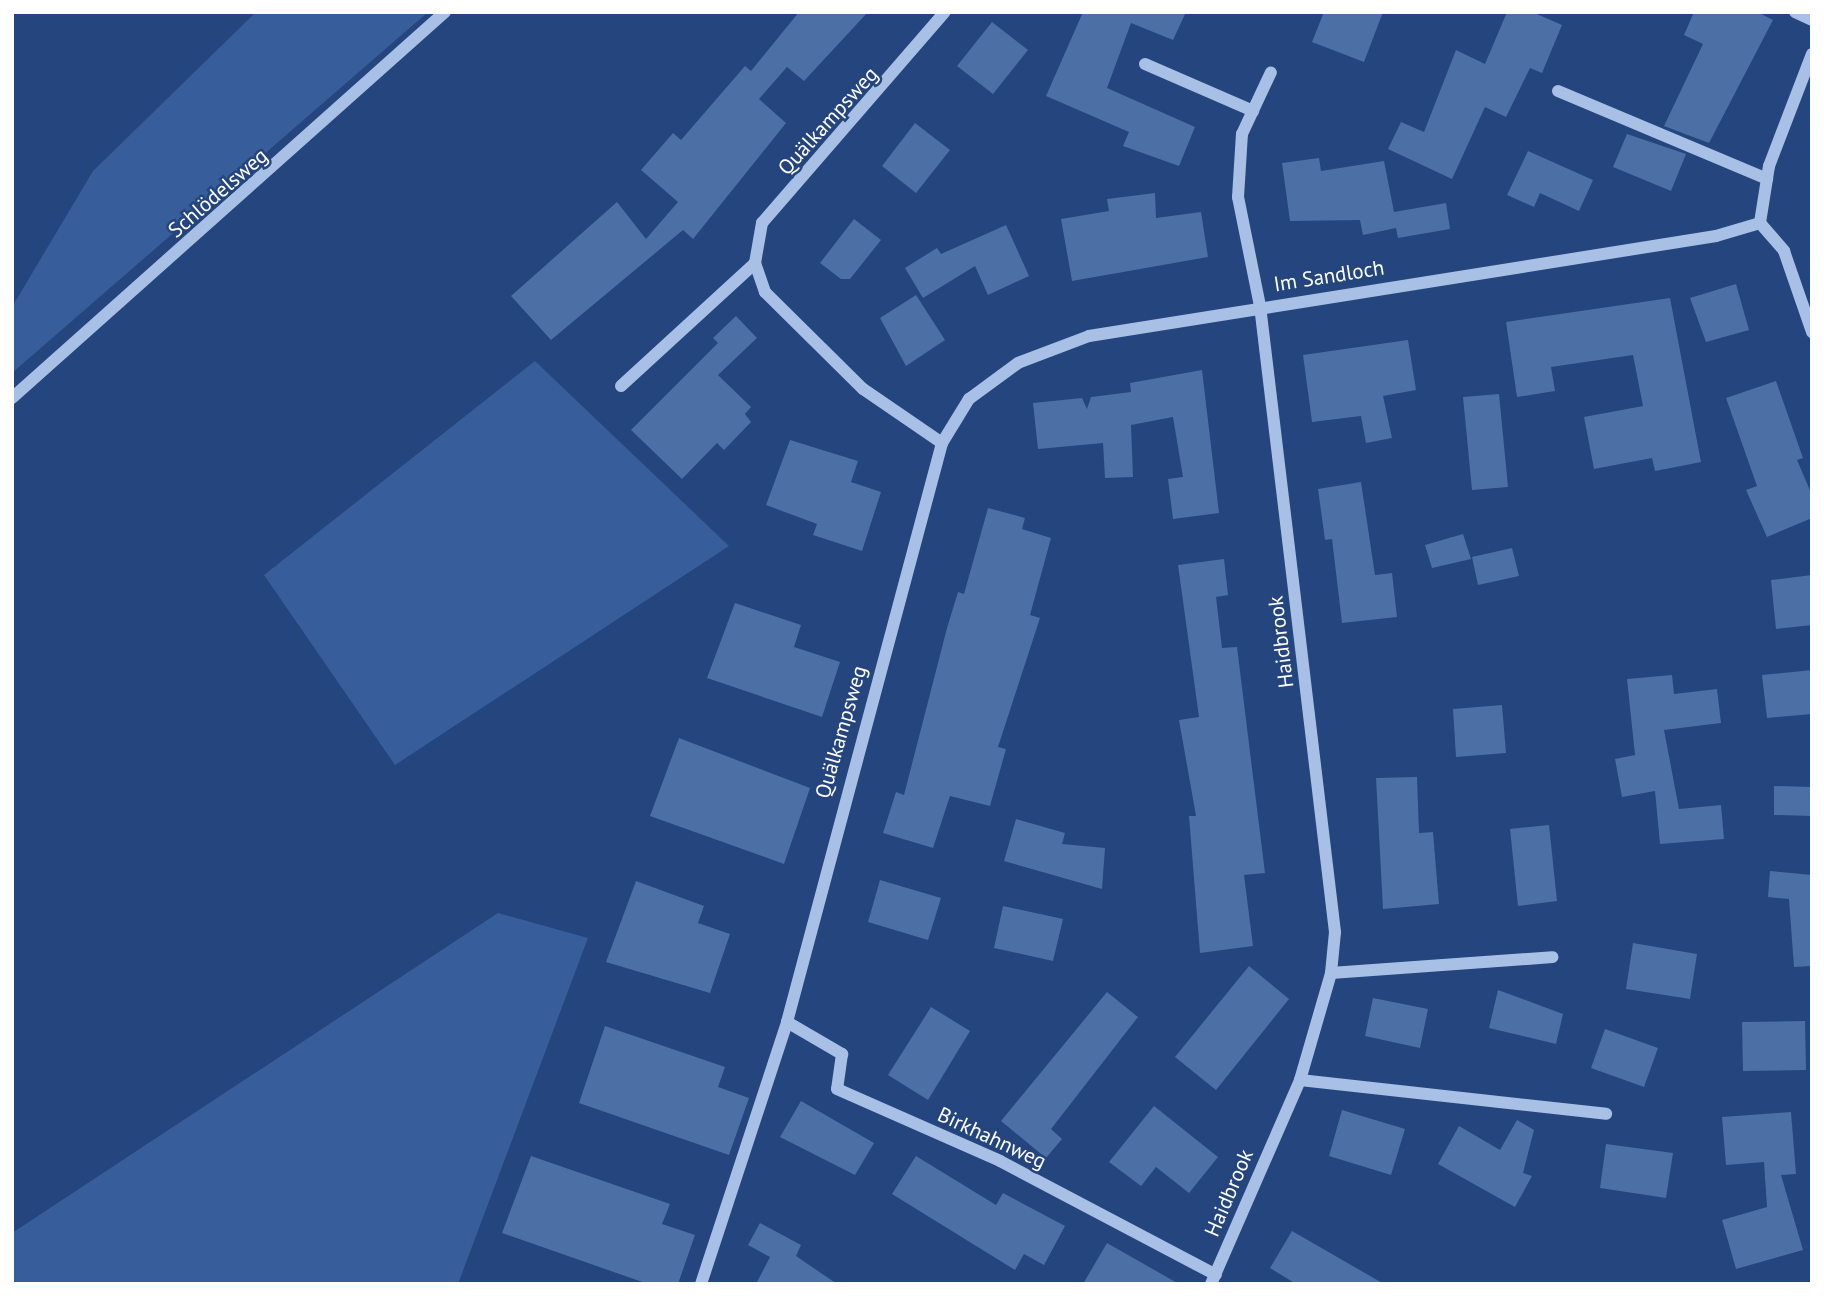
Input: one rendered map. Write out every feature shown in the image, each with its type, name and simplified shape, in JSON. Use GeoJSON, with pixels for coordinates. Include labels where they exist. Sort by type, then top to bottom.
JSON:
{"type":"FeatureCollection","features":[{"type":"Feature","properties":{"kind":"street","name":"Schlödelsweg"},"geometry":{"type":"LineString","coordinates":[[12,398],[445,12]]}},
{"type":"Feature","properties":{"kind":"street","name":"Quälkampsweg"},"geometry":{"type":"LineString","coordinates":[[755,263],[762,223],[945,12]]}},
{"type":"Feature","properties":{"kind":"street"},"geometry":{"type":"LineString","coordinates":[[1795,12],[1812,20]]}},
{"type":"Feature","properties":{"kind":"street"},"geometry":{"type":"LineString","coordinates":[[1812,54],[1767,179],[1760,223],[1784,251],[1812,332]]}},
{"type":"Feature","properties":{"kind":"street"},"geometry":{"type":"LineString","coordinates":[[1145,64],[1253,111]]}},
{"type":"Feature","properties":{"kind":"street","name":"Haidbrook"},"geometry":{"type":"LineString","coordinates":[[1213,1279],[1300,1080],[1331,974],[1335,932],[1260,306],[1238,197],[1242,134],[1271,72]]}},
{"type":"Feature","properties":{"kind":"street"},"geometry":{"type":"LineString","coordinates":[[1558,91],[1767,179]]}},
{"type":"Feature","properties":{"kind":"street","name":"Im Sandloch"},"geometry":{"type":"LineString","coordinates":[[942,443],[969,399],[1018,363],[1089,336],[1260,306],[1716,236],[1760,223]]}},
{"type":"Feature","properties":{"kind":"street"},"geometry":{"type":"LineString","coordinates":[[621,386],[755,263],[765,292],[863,389],[942,443]]}},
{"type":"Feature","properties":{"kind":"street","name":"Quälkampsweg"},"geometry":{"type":"LineString","coordinates":[[701,1284],[787,1022],[942,443]]}},
{"type":"Feature","properties":{"kind":"street"},"geometry":{"type":"LineString","coordinates":[[1331,974],[1552,957]]}},
{"type":"Feature","properties":{"kind":"street","name":"Birkhahnweg"},"geometry":{"type":"LineString","coordinates":[[787,1022],[842,1054],[837,1089],[1000,1161],[1213,1279]]}},
{"type":"Feature","properties":{"kind":"street"},"geometry":{"type":"LineString","coordinates":[[1300,1080],[1606,1114]]}},
{"type":"Feature","properties":{"kind":"shaded area"},"geometry":{"type":"Polygon","coordinates":[[[256,12],[428,12],[12,373],[12,307],[93,171],[256,12]]]}},
{"type":"Feature","properties":{"kind":"shaded area"},"geometry":{"type":"Polygon","coordinates":[[[535,361],[729,546],[395,765],[264,575],[535,361]]]}},
{"type":"Feature","properties":{"kind":"shaded area"},"geometry":{"type":"Polygon","coordinates":[[[498,913],[588,938],[458,1284],[12,1284],[12,1233],[498,913]]]}},
{"type":"Feature","properties":{"kind":"building"},"geometry":{"type":"Polygon","coordinates":[[[799,12],[868,12],[804,81],[787,67],[759,99],[786,123],[693,239],[683,230],[551,340],[511,296],[617,202],[646,239],[678,202],[641,170],[673,133],[681,140],[745,66],[751,71],[799,12]]]}},
{"type":"Feature","properties":{"kind":"building"},"geometry":{"type":"Polygon","coordinates":[[[1083,12],[1186,12],[1173,40],[1131,23],[1107,88],[1195,127],[1179,166],[1123,146],[1129,132],[1046,96],[1083,12]]]}},
{"type":"Feature","properties":{"kind":"building"},"geometry":{"type":"Polygon","coordinates":[[[1324,12],[1383,12],[1364,62],[1312,42],[1324,12]]]}},
{"type":"Feature","properties":{"kind":"building"},"geometry":{"type":"Polygon","coordinates":[[[1507,12],[1532,12],[1562,25],[1542,73],[1530,68],[1506,117],[1485,107],[1452,179],[1388,149],[1401,122],[1424,132],[1456,50],[1485,64],[1507,12]]]}},
{"type":"Feature","properties":{"kind":"building"},"geometry":{"type":"Polygon","coordinates":[[[1694,12],[1757,12],[1773,20],[1709,143],[1664,126],[1703,44],[1684,35],[1694,12]]]}},
{"type":"Feature","properties":{"kind":"building"},"geometry":{"type":"Polygon","coordinates":[[[992,22],[1028,50],[993,94],[957,66],[992,22]]]}},
{"type":"Feature","properties":{"kind":"building"},"geometry":{"type":"Polygon","coordinates":[[[915,123],[950,150],[916,193],[882,166],[915,123]]]}},
{"type":"Feature","properties":{"kind":"building"},"geometry":{"type":"Polygon","coordinates":[[[1627,134],[1686,154],[1671,191],[1613,167],[1627,134]]]}},
{"type":"Feature","properties":{"kind":"building"},"geometry":{"type":"Polygon","coordinates":[[[1528,151],[1593,180],[1579,211],[1540,193],[1534,207],[1507,195],[1528,151]]]}},
{"type":"Feature","properties":{"kind":"building"},"geometry":{"type":"Polygon","coordinates":[[[1319,158],[1321,171],[1384,161],[1394,212],[1446,203],[1450,229],[1398,238],[1396,228],[1363,235],[1360,220],[1290,221],[1282,163],[1319,158]]]}},
{"type":"Feature","properties":{"kind":"building"},"geometry":{"type":"Polygon","coordinates":[[[1155,193],[1156,218],[1201,212],[1208,257],[1072,281],[1061,219],[1109,211],[1107,199],[1155,193]]]}},
{"type":"Feature","properties":{"kind":"building"},"geometry":{"type":"Polygon","coordinates":[[[854,219],[881,240],[850,279],[841,279],[820,263],[854,219]]]}},
{"type":"Feature","properties":{"kind":"building"},"geometry":{"type":"Polygon","coordinates":[[[1006,225],[1029,276],[988,295],[975,266],[923,298],[905,268],[937,248],[941,254],[1006,225]]]}},
{"type":"Feature","properties":{"kind":"building"},"geometry":{"type":"Polygon","coordinates":[[[1736,284],[1749,330],[1706,342],[1690,298],[1736,284]]]}},
{"type":"Feature","properties":{"kind":"building"},"geometry":{"type":"Polygon","coordinates":[[[916,295],[945,340],[906,366],[880,318],[916,295]]]}},
{"type":"Feature","properties":{"kind":"building"},"geometry":{"type":"Polygon","coordinates":[[[1670,298],[1701,462],[1655,471],[1652,458],[1594,469],[1584,417],[1643,406],[1633,355],[1551,367],[1555,391],[1517,397],[1506,322],[1670,298]]]}},
{"type":"Feature","properties":{"kind":"building"},"geometry":{"type":"Polygon","coordinates":[[[736,316],[757,338],[718,375],[751,407],[745,414],[751,422],[724,450],[717,443],[682,479],[631,430],[718,343],[713,338],[736,316]]]}},
{"type":"Feature","properties":{"kind":"building"},"geometry":{"type":"Polygon","coordinates":[[[1408,340],[1416,390],[1383,396],[1392,438],[1366,443],[1361,416],[1312,422],[1303,355],[1408,340]]]}},
{"type":"Feature","properties":{"kind":"building"},"geometry":{"type":"Polygon","coordinates":[[[1202,370],[1219,513],[1173,519],[1168,479],[1183,477],[1173,417],[1131,425],[1133,477],[1105,478],[1103,443],[1038,449],[1033,403],[1082,398],[1087,409],[1091,397],[1131,392],[1130,383],[1202,370]]]}},
{"type":"Feature","properties":{"kind":"building"},"geometry":{"type":"Polygon","coordinates":[[[1776,381],[1803,458],[1797,460],[1812,495],[1812,518],[1767,537],[1746,490],[1757,486],[1726,398],[1776,381]]]}},
{"type":"Feature","properties":{"kind":"building"},"geometry":{"type":"Polygon","coordinates":[[[1499,394],[1508,487],[1472,490],[1463,397],[1499,394]]]}},
{"type":"Feature","properties":{"kind":"building"},"geometry":{"type":"Polygon","coordinates":[[[790,440],[858,461],[851,482],[881,492],[862,551],[813,535],[817,524],[766,505],[790,440]]]}},
{"type":"Feature","properties":{"kind":"building"},"geometry":{"type":"Polygon","coordinates":[[[1361,482],[1375,575],[1392,573],[1397,617],[1342,623],[1332,539],[1325,540],[1318,489],[1361,482]]]}},
{"type":"Feature","properties":{"kind":"building"},"geometry":{"type":"Polygon","coordinates":[[[988,508],[1025,518],[1022,529],[1051,538],[1030,615],[1040,618],[998,747],[1006,749],[990,806],[950,796],[933,848],[883,833],[896,792],[904,795],[947,628],[958,592],[964,594],[988,508]]]}},
{"type":"Feature","properties":{"kind":"building"},"geometry":{"type":"Polygon","coordinates":[[[1463,534],[1471,559],[1432,568],[1425,545],[1463,534]]]}},
{"type":"Feature","properties":{"kind":"building"},"geometry":{"type":"Polygon","coordinates":[[[1512,548],[1519,576],[1478,585],[1472,557],[1512,548]]]}},
{"type":"Feature","properties":{"kind":"building"},"geometry":{"type":"Polygon","coordinates":[[[1224,559],[1228,595],[1216,597],[1222,648],[1237,647],[1265,873],[1244,875],[1253,946],[1200,953],[1189,816],[1196,816],[1179,720],[1199,717],[1178,565],[1224,559]]]}},
{"type":"Feature","properties":{"kind":"building"},"geometry":{"type":"Polygon","coordinates":[[[1812,575],[1812,625],[1776,629],[1771,580],[1812,575]]]}},
{"type":"Feature","properties":{"kind":"building"},"geometry":{"type":"Polygon","coordinates":[[[735,603],[801,625],[794,647],[840,662],[822,717],[707,678],[735,603]]]}},
{"type":"Feature","properties":{"kind":"building"},"geometry":{"type":"Polygon","coordinates":[[[1812,670],[1812,714],[1767,718],[1762,675],[1812,670]]]}},
{"type":"Feature","properties":{"kind":"building"},"geometry":{"type":"Polygon","coordinates":[[[1672,675],[1674,694],[1717,689],[1721,723],[1664,730],[1679,809],[1721,805],[1724,839],[1660,844],[1655,791],[1622,797],[1615,759],[1635,755],[1627,679],[1672,675]]]}},
{"type":"Feature","properties":{"kind":"building"},"geometry":{"type":"Polygon","coordinates":[[[1502,705],[1506,753],[1456,757],[1453,709],[1502,705]]]}},
{"type":"Feature","properties":{"kind":"building"},"geometry":{"type":"Polygon","coordinates":[[[679,738],[810,788],[784,864],[650,816],[679,738]]]}},
{"type":"Feature","properties":{"kind":"building"},"geometry":{"type":"Polygon","coordinates":[[[1417,777],[1419,833],[1433,832],[1439,904],[1383,909],[1376,778],[1417,777]]]}},
{"type":"Feature","properties":{"kind":"building"},"geometry":{"type":"Polygon","coordinates":[[[1774,786],[1812,787],[1812,816],[1774,815],[1774,786]]]}},
{"type":"Feature","properties":{"kind":"building"},"geometry":{"type":"Polygon","coordinates":[[[1016,819],[1065,833],[1062,844],[1105,848],[1102,889],[1004,861],[1016,819]]]}},
{"type":"Feature","properties":{"kind":"building"},"geometry":{"type":"Polygon","coordinates":[[[1549,825],[1557,901],[1518,906],[1510,829],[1549,825]]]}},
{"type":"Feature","properties":{"kind":"building"},"geometry":{"type":"Polygon","coordinates":[[[1770,871],[1812,875],[1812,966],[1794,967],[1789,899],[1768,897],[1770,871]]]}},
{"type":"Feature","properties":{"kind":"building"},"geometry":{"type":"Polygon","coordinates":[[[880,880],[941,898],[928,940],[868,922],[880,880]]]}},
{"type":"Feature","properties":{"kind":"building"},"geometry":{"type":"Polygon","coordinates":[[[636,881],[704,906],[698,923],[730,934],[710,993],[606,962],[636,881]]]}},
{"type":"Feature","properties":{"kind":"building"},"geometry":{"type":"Polygon","coordinates":[[[1003,906],[1063,919],[1053,961],[994,948],[1003,906]]]}},
{"type":"Feature","properties":{"kind":"building"},"geometry":{"type":"Polygon","coordinates":[[[1633,943],[1697,954],[1690,999],[1626,989],[1633,943]]]}},
{"type":"Feature","properties":{"kind":"building"},"geometry":{"type":"Polygon","coordinates":[[[1249,966],[1289,999],[1216,1090],[1175,1057],[1249,966]]]}},
{"type":"Feature","properties":{"kind":"building"},"geometry":{"type":"Polygon","coordinates":[[[1498,990],[1563,1014],[1556,1044],[1489,1028],[1498,990]]]}},
{"type":"Feature","properties":{"kind":"building"},"geometry":{"type":"Polygon","coordinates":[[[1107,992],[1138,1017],[1051,1129],[1062,1139],[1046,1158],[1001,1121],[1107,992]]]}},
{"type":"Feature","properties":{"kind":"building"},"geometry":{"type":"Polygon","coordinates":[[[1373,998],[1428,1009],[1420,1048],[1365,1036],[1373,998]]]}},
{"type":"Feature","properties":{"kind":"building"},"geometry":{"type":"Polygon","coordinates":[[[931,1007],[970,1031],[928,1100],[888,1075],[931,1007]]]}},
{"type":"Feature","properties":{"kind":"building"},"geometry":{"type":"Polygon","coordinates":[[[1805,1021],[1806,1070],[1743,1071],[1742,1022],[1805,1021]]]}},
{"type":"Feature","properties":{"kind":"building"},"geometry":{"type":"Polygon","coordinates":[[[605,1026],[725,1067],[718,1087],[749,1098],[729,1155],[579,1103],[605,1026]]]}},
{"type":"Feature","properties":{"kind":"building"},"geometry":{"type":"Polygon","coordinates":[[[1605,1029],[1658,1048],[1644,1087],[1591,1068],[1605,1029]]]}},
{"type":"Feature","properties":{"kind":"building"},"geometry":{"type":"Polygon","coordinates":[[[801,1101],[874,1143],[855,1175],[780,1137],[801,1101]]]}},
{"type":"Feature","properties":{"kind":"building"},"geometry":{"type":"Polygon","coordinates":[[[1154,1106],[1218,1157],[1189,1193],[1156,1167],[1141,1186],[1109,1162],[1154,1106]]]}},
{"type":"Feature","properties":{"kind":"building"},"geometry":{"type":"Polygon","coordinates":[[[1342,1110],[1405,1129],[1391,1175],[1329,1156],[1342,1110]]]}},
{"type":"Feature","properties":{"kind":"building"},"geometry":{"type":"Polygon","coordinates":[[[1791,1112],[1796,1174],[1781,1175],[1803,1250],[1736,1269],[1722,1220],[1767,1207],[1764,1162],[1726,1165],[1722,1117],[1791,1112]]]}},
{"type":"Feature","properties":{"kind":"building"},"geometry":{"type":"Polygon","coordinates":[[[1517,1120],[1534,1130],[1523,1173],[1532,1176],[1515,1207],[1438,1164],[1459,1126],[1500,1150],[1517,1120]]]}},
{"type":"Feature","properties":{"kind":"building"},"geometry":{"type":"Polygon","coordinates":[[[1606,1144],[1673,1153],[1666,1198],[1600,1188],[1606,1144]]]}},
{"type":"Feature","properties":{"kind":"building"},"geometry":{"type":"Polygon","coordinates":[[[531,1156],[670,1204],[662,1224],[695,1235],[678,1284],[648,1284],[502,1233],[531,1156]]]}},
{"type":"Feature","properties":{"kind":"building"},"geometry":{"type":"Polygon","coordinates":[[[916,1156],[996,1205],[1003,1193],[1065,1226],[1044,1265],[1024,1254],[1015,1270],[892,1194],[916,1156]]]}},
{"type":"Feature","properties":{"kind":"building"},"geometry":{"type":"Polygon","coordinates":[[[760,1223],[801,1245],[796,1256],[837,1284],[756,1284],[770,1257],[748,1245],[760,1223]]]}},
{"type":"Feature","properties":{"kind":"building"},"geometry":{"type":"Polygon","coordinates":[[[1292,1231],[1384,1284],[1296,1284],[1270,1268],[1292,1231]]]}},
{"type":"Feature","properties":{"kind":"building"},"geometry":{"type":"Polygon","coordinates":[[[1107,1243],[1179,1284],[1083,1284],[1107,1243]]]}}]}
